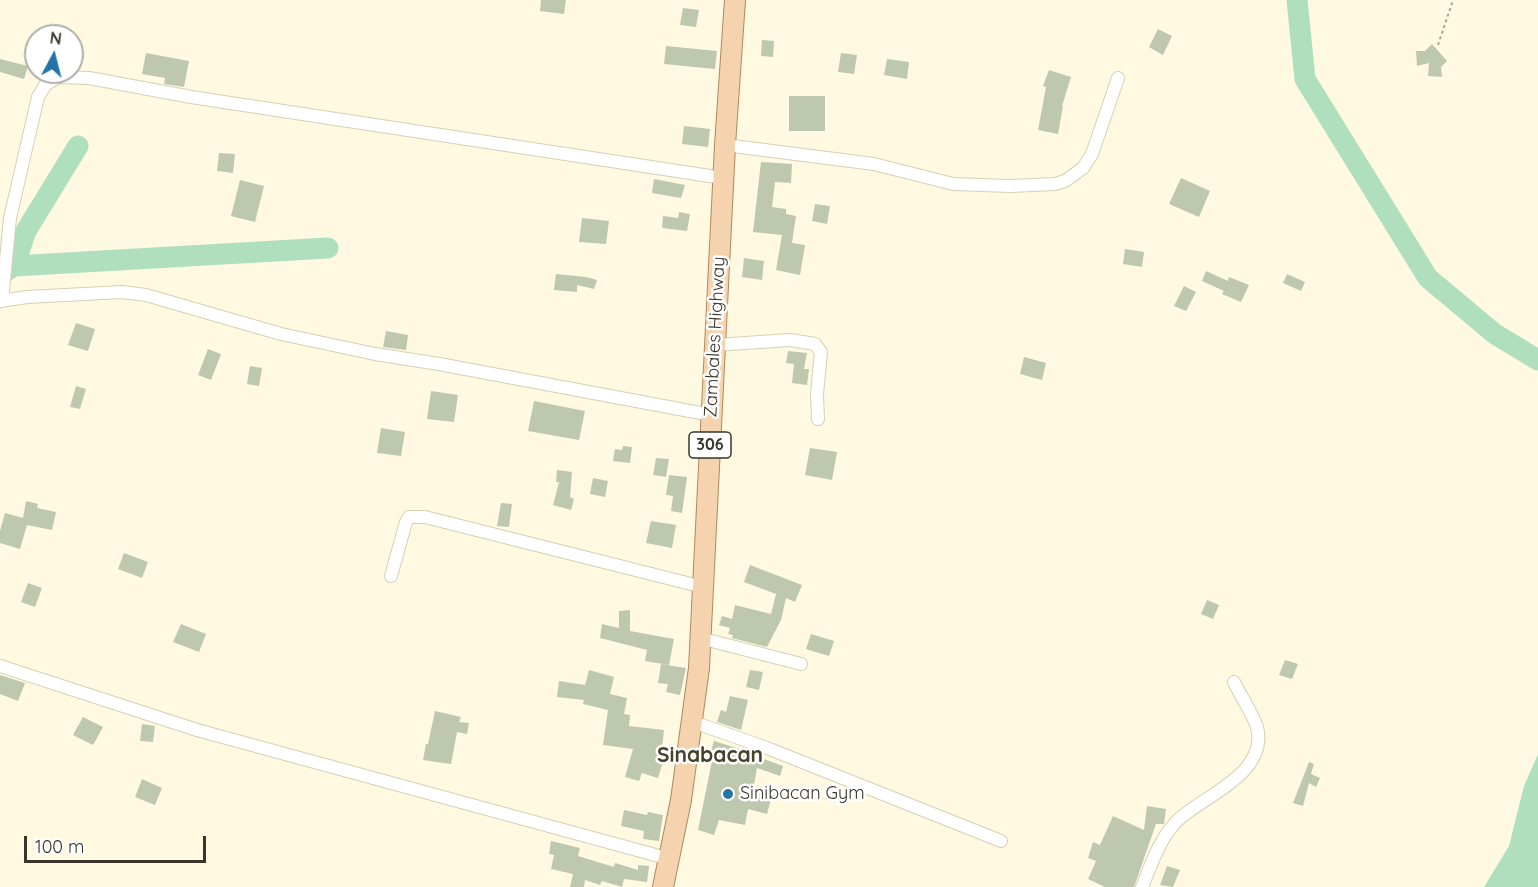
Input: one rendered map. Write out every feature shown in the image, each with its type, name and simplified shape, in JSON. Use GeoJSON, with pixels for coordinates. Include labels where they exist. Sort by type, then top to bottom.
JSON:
{"type":"FeatureCollection","features":[{"type":"Feature","properties":{"kind":"main road","name":"Zambales Highway"},"geometry":{"type":"LineString","coordinates":[[663,887],[681,800],[693,722],[700,638],[723,178],[735,0]]}},
{"type":"Feature","properties":{"kind":"street"},"geometry":{"type":"LineString","coordinates":[[711,415],[345,348],[281,334],[146,295],[122,292],[35,296],[1,301],[10,218],[38,98],[46,84],[59,77],[89,78],[191,97],[723,178]]}},
{"type":"Feature","properties":{"kind":"street"},"geometry":{"type":"LineString","coordinates":[[725,145],[874,164],[953,184],[1010,186],[1055,184],[1065,181],[1083,168],[1092,154],[1118,78]]}},
{"type":"Feature","properties":{"kind":"street"},"geometry":{"type":"LineString","coordinates":[[715,345],[790,340],[815,344],[821,352],[817,394],[818,419]]}},
{"type":"Feature","properties":{"kind":"street"},"geometry":{"type":"LineString","coordinates":[[391,576],[406,522],[410,517],[415,516],[703,587]]}},
{"type":"Feature","properties":{"kind":"street"},"geometry":{"type":"LineString","coordinates":[[700,638],[801,664]]}},
{"type":"Feature","properties":{"kind":"street"},"geometry":{"type":"LineString","coordinates":[[0,666],[197,730],[670,859]]}},
{"type":"Feature","properties":{"kind":"street"},"geometry":{"type":"LineString","coordinates":[[1142,887],[1155,855],[1175,824],[1220,791],[1253,759],[1257,748],[1257,729],[1234,682]]}},
{"type":"Feature","properties":{"kind":"street"},"geometry":{"type":"LineString","coordinates":[[693,722],[767,748],[1001,841]]}},
{"type":"Feature","properties":{"kind":"path"},"geometry":{"type":"LineString","coordinates":[[1438,45],[1453,0]]}},
{"type":"Feature","properties":{"kind":"shaded area"},"geometry":{"type":"Polygon","coordinates":[[[1538,754],[1538,887],[1484,887],[1509,846],[1524,786],[1538,754]]]}},
{"type":"Feature","properties":{"kind":"building"},"geometry":{"type":"Polygon","coordinates":[[[541,0],[566,0],[564,14],[540,11],[541,0]]]}},
{"type":"Feature","properties":{"kind":"building"},"geometry":{"type":"Polygon","coordinates":[[[683,8],[699,10],[696,27],[680,25],[683,8]]]}},
{"type":"Feature","properties":{"kind":"building"},"geometry":{"type":"Polygon","coordinates":[[[1158,29],[1172,36],[1163,55],[1149,47],[1158,29]]]}},
{"type":"Feature","properties":{"kind":"building"},"geometry":{"type":"Polygon","coordinates":[[[762,40],[774,41],[773,57],[761,56],[762,40]]]}},
{"type":"Feature","properties":{"kind":"building"},"geometry":{"type":"Polygon","coordinates":[[[1432,44],[1447,61],[1441,67],[1442,77],[1428,76],[1429,63],[1417,66],[1416,51],[1425,51],[1432,44]]]}},
{"type":"Feature","properties":{"kind":"building"},"geometry":{"type":"Polygon","coordinates":[[[666,46],[717,51],[715,69],[664,64],[666,46]]]}},
{"type":"Feature","properties":{"kind":"building"},"geometry":{"type":"Polygon","coordinates":[[[146,53],[189,61],[184,87],[164,84],[165,78],[142,74],[146,53]]]}},
{"type":"Feature","properties":{"kind":"building"},"geometry":{"type":"Polygon","coordinates":[[[841,53],[857,55],[854,74],[838,72],[841,53]]]}},
{"type":"Feature","properties":{"kind":"building"},"geometry":{"type":"Polygon","coordinates":[[[0,59],[24,65],[24,79],[0,72],[0,59]]]}},
{"type":"Feature","properties":{"kind":"building"},"geometry":{"type":"Polygon","coordinates":[[[887,59],[909,62],[907,79],[884,75],[887,59]]]}},
{"type":"Feature","properties":{"kind":"building"},"geometry":{"type":"Polygon","coordinates":[[[1049,70],[1071,77],[1062,106],[1058,134],[1038,130],[1046,87],[1043,86],[1049,70]]]}},
{"type":"Feature","properties":{"kind":"building"},"geometry":{"type":"Polygon","coordinates":[[[789,96],[825,96],[825,131],[789,131],[789,96]]]}},
{"type":"Feature","properties":{"kind":"building"},"geometry":{"type":"Polygon","coordinates":[[[684,126],[710,129],[708,147],[682,144],[684,126]]]}},
{"type":"Feature","properties":{"kind":"building"},"geometry":{"type":"Polygon","coordinates":[[[219,153],[235,154],[233,173],[217,171],[219,153]]]}},
{"type":"Feature","properties":{"kind":"building"},"geometry":{"type":"Polygon","coordinates":[[[761,162],[792,164],[791,183],[775,182],[772,207],[786,209],[786,214],[796,216],[792,243],[805,245],[800,275],[776,270],[782,235],[753,232],[761,162]]]}},
{"type":"Feature","properties":{"kind":"building"},"geometry":{"type":"Polygon","coordinates":[[[1181,178],[1210,191],[1199,217],[1169,204],[1181,178]]]}},
{"type":"Feature","properties":{"kind":"building"},"geometry":{"type":"Polygon","coordinates":[[[654,179],[685,185],[681,198],[652,193],[654,179]]]}},
{"type":"Feature","properties":{"kind":"building"},"geometry":{"type":"Polygon","coordinates":[[[240,180],[264,186],[255,222],[231,216],[240,180]]]}},
{"type":"Feature","properties":{"kind":"building"},"geometry":{"type":"Polygon","coordinates":[[[815,204],[830,206],[827,224],[812,221],[815,204]]]}},
{"type":"Feature","properties":{"kind":"building"},"geometry":{"type":"Polygon","coordinates":[[[679,212],[690,214],[687,231],[662,228],[663,216],[678,218],[679,212]]]}},
{"type":"Feature","properties":{"kind":"building"},"geometry":{"type":"Polygon","coordinates":[[[582,218],[609,221],[606,244],[579,242],[582,218]]]}},
{"type":"Feature","properties":{"kind":"building"},"geometry":{"type":"Polygon","coordinates":[[[1125,249],[1144,252],[1142,267],[1123,264],[1125,249]]]}},
{"type":"Feature","properties":{"kind":"building"},"geometry":{"type":"Polygon","coordinates":[[[744,258],[764,261],[762,280],[742,277],[744,258]]]}},
{"type":"Feature","properties":{"kind":"building"},"geometry":{"type":"Polygon","coordinates":[[[1206,271],[1228,281],[1229,277],[1249,285],[1241,302],[1222,294],[1224,291],[1202,281],[1206,271]]]}},
{"type":"Feature","properties":{"kind":"building"},"geometry":{"type":"Polygon","coordinates":[[[556,274],[597,280],[594,289],[577,285],[577,292],[554,290],[556,274]]]}},
{"type":"Feature","properties":{"kind":"building"},"geometry":{"type":"Polygon","coordinates":[[[1287,274],[1305,282],[1301,291],[1283,283],[1287,274]]]}},
{"type":"Feature","properties":{"kind":"building"},"geometry":{"type":"Polygon","coordinates":[[[1184,286],[1196,292],[1186,311],[1174,306],[1184,286]]]}},
{"type":"Feature","properties":{"kind":"building"},"geometry":{"type":"Polygon","coordinates":[[[76,323],[95,329],[88,351],[68,345],[76,323]]]}},
{"type":"Feature","properties":{"kind":"building"},"geometry":{"type":"Polygon","coordinates":[[[386,331],[408,335],[406,350],[383,347],[386,331]]]}},
{"type":"Feature","properties":{"kind":"building"},"geometry":{"type":"Polygon","coordinates":[[[208,349],[221,354],[211,380],[198,375],[208,349]]]}},
{"type":"Feature","properties":{"kind":"building"},"geometry":{"type":"Polygon","coordinates":[[[788,351],[807,353],[804,369],[809,369],[807,385],[792,383],[794,364],[786,363],[788,351]]]}},
{"type":"Feature","properties":{"kind":"building"},"geometry":{"type":"Polygon","coordinates":[[[1024,357],[1046,363],[1042,380],[1020,374],[1024,357]]]}},
{"type":"Feature","properties":{"kind":"building"},"geometry":{"type":"Polygon","coordinates":[[[250,366],[262,368],[259,386],[247,384],[250,366]]]}},
{"type":"Feature","properties":{"kind":"building"},"geometry":{"type":"Polygon","coordinates":[[[76,386],[86,389],[80,409],[70,407],[76,386]]]}},
{"type":"Feature","properties":{"kind":"building"},"geometry":{"type":"Polygon","coordinates":[[[431,391],[458,395],[454,422],[427,419],[431,391]]]}},
{"type":"Feature","properties":{"kind":"building"},"geometry":{"type":"Polygon","coordinates":[[[534,401],[585,411],[579,440],[528,431],[534,401]]]}},
{"type":"Feature","properties":{"kind":"building"},"geometry":{"type":"Polygon","coordinates":[[[381,428],[405,432],[401,456],[377,453],[381,428]]]}},
{"type":"Feature","properties":{"kind":"building"},"geometry":{"type":"Polygon","coordinates":[[[623,446],[632,447],[630,463],[613,461],[615,449],[622,450],[623,446]]]}},
{"type":"Feature","properties":{"kind":"building"},"geometry":{"type":"Polygon","coordinates":[[[810,448],[837,452],[832,480],[805,475],[810,448]]]}},
{"type":"Feature","properties":{"kind":"building"},"geometry":{"type":"Polygon","coordinates":[[[656,458],[669,459],[666,477],[653,475],[656,458]]]}},
{"type":"Feature","properties":{"kind":"building"},"geometry":{"type":"Polygon","coordinates":[[[557,470],[572,472],[570,497],[574,499],[571,510],[553,505],[559,482],[556,482],[557,470]]]}},
{"type":"Feature","properties":{"kind":"building"},"geometry":{"type":"Polygon","coordinates":[[[669,475],[687,477],[682,513],[671,511],[673,496],[666,495],[669,475]]]}},
{"type":"Feature","properties":{"kind":"building"},"geometry":{"type":"Polygon","coordinates":[[[593,478],[608,481],[605,497],[590,494],[593,478]]]}},
{"type":"Feature","properties":{"kind":"building"},"geometry":{"type":"Polygon","coordinates":[[[26,501],[38,504],[37,508],[56,512],[52,530],[27,525],[20,549],[0,543],[0,531],[5,513],[23,518],[26,501]]]}},
{"type":"Feature","properties":{"kind":"building"},"geometry":{"type":"Polygon","coordinates":[[[501,503],[512,504],[509,527],[497,526],[501,503]]]}},
{"type":"Feature","properties":{"kind":"building"},"geometry":{"type":"Polygon","coordinates":[[[651,521],[676,525],[672,548],[646,543],[651,521]]]}},
{"type":"Feature","properties":{"kind":"building"},"geometry":{"type":"Polygon","coordinates":[[[124,553],[148,562],[142,578],[118,569],[124,553]]]}},
{"type":"Feature","properties":{"kind":"building"},"geometry":{"type":"Polygon","coordinates":[[[750,565],[802,585],[795,602],[786,598],[781,620],[767,647],[732,638],[733,635],[728,634],[730,628],[719,625],[722,616],[732,619],[735,605],[771,614],[776,594],[744,582],[750,565]]]}},
{"type":"Feature","properties":{"kind":"building"},"geometry":{"type":"Polygon","coordinates":[[[28,583],[42,588],[35,607],[21,602],[28,583]]]}},
{"type":"Feature","properties":{"kind":"building"},"geometry":{"type":"Polygon","coordinates":[[[1207,600],[1219,605],[1213,619],[1201,614],[1207,600]]]}},
{"type":"Feature","properties":{"kind":"building"},"geometry":{"type":"Polygon","coordinates":[[[630,610],[630,631],[674,639],[669,665],[645,661],[647,650],[600,638],[602,624],[619,628],[619,611],[630,610]]]}},
{"type":"Feature","properties":{"kind":"building"},"geometry":{"type":"Polygon","coordinates":[[[181,624],[206,634],[199,652],[173,642],[181,624]]]}},
{"type":"Feature","properties":{"kind":"building"},"geometry":{"type":"Polygon","coordinates":[[[811,634],[834,641],[829,656],[806,649],[811,634]]]}},
{"type":"Feature","properties":{"kind":"building"},"geometry":{"type":"Polygon","coordinates":[[[1285,660],[1298,664],[1292,679],[1279,675],[1285,660]]]}},
{"type":"Feature","properties":{"kind":"building"},"geometry":{"type":"Polygon","coordinates":[[[661,664],[686,668],[680,695],[666,692],[668,684],[658,683],[661,664]]]}},
{"type":"Feature","properties":{"kind":"building"},"geometry":{"type":"Polygon","coordinates":[[[589,670],[614,677],[610,694],[627,698],[624,714],[630,715],[629,726],[664,730],[661,757],[664,758],[658,778],[642,773],[639,781],[625,777],[633,749],[603,745],[608,710],[583,704],[584,700],[557,697],[559,681],[585,685],[589,670]]]}},
{"type":"Feature","properties":{"kind":"building"},"geometry":{"type":"Polygon","coordinates":[[[750,670],[763,672],[759,690],[746,687],[750,670]]]}},
{"type":"Feature","properties":{"kind":"building"},"geometry":{"type":"Polygon","coordinates":[[[0,675],[25,683],[18,701],[0,694],[0,675]]]}},
{"type":"Feature","properties":{"kind":"building"},"geometry":{"type":"Polygon","coordinates":[[[730,696],[748,700],[741,730],[717,722],[721,710],[726,712],[730,696]]]}},
{"type":"Feature","properties":{"kind":"building"},"geometry":{"type":"Polygon","coordinates":[[[435,711],[461,717],[459,722],[469,723],[467,734],[457,732],[451,764],[423,760],[435,711]]]}},
{"type":"Feature","properties":{"kind":"building"},"geometry":{"type":"Polygon","coordinates":[[[83,717],[103,727],[93,745],[73,735],[83,717]]]}},
{"type":"Feature","properties":{"kind":"building"},"geometry":{"type":"Polygon","coordinates":[[[142,724],[155,726],[153,742],[140,741],[142,724]]]}},
{"type":"Feature","properties":{"kind":"building"},"geometry":{"type":"Polygon","coordinates":[[[714,741],[762,756],[761,758],[783,766],[780,776],[757,768],[753,790],[772,795],[767,814],[748,809],[745,825],[719,820],[714,835],[698,830],[714,741]]]}},
{"type":"Feature","properties":{"kind":"building"},"geometry":{"type":"Polygon","coordinates":[[[1309,762],[1314,764],[1311,774],[1320,778],[1316,787],[1309,783],[1303,806],[1293,803],[1309,762]]]}},
{"type":"Feature","properties":{"kind":"building"},"geometry":{"type":"Polygon","coordinates":[[[142,779],[162,788],[155,805],[135,797],[142,779]]]}},
{"type":"Feature","properties":{"kind":"building"},"geometry":{"type":"Polygon","coordinates":[[[1147,806],[1166,809],[1164,824],[1156,824],[1134,887],[1105,887],[1088,879],[1096,861],[1088,858],[1093,842],[1100,845],[1113,816],[1144,830],[1147,806]]]}},
{"type":"Feature","properties":{"kind":"building"},"geometry":{"type":"Polygon","coordinates":[[[624,810],[647,815],[648,812],[663,815],[659,841],[643,839],[644,831],[621,826],[624,810]]]}},
{"type":"Feature","properties":{"kind":"building"},"geometry":{"type":"Polygon","coordinates":[[[551,841],[580,848],[578,856],[614,867],[615,863],[638,870],[638,865],[649,866],[647,882],[624,879],[622,887],[602,881],[600,885],[585,880],[584,887],[570,887],[573,874],[551,869],[554,855],[549,854],[551,841]]]}},
{"type":"Feature","properties":{"kind":"building"},"geometry":{"type":"Polygon","coordinates":[[[1167,866],[1180,870],[1173,887],[1160,885],[1167,866]]]}},
{"type":"Feature","properties":{"kind":"waterway"},"geometry":{"type":"LineString","coordinates":[[1297,0],[1305,79],[1428,278],[1495,334],[1538,360]]}},
{"type":"Feature","properties":{"kind":"waterway"},"geometry":{"type":"LineString","coordinates":[[3,273],[14,266],[26,231],[78,146]]}},
{"type":"Feature","properties":{"kind":"waterway"},"geometry":{"type":"LineString","coordinates":[[14,266],[328,248]]}},
{"type":"Feature","properties":{"kind":"place","name":"Sinibacan Gym"},"geometry":{"type":"Point","coordinates":[728,794]}},
{"type":"Feature","properties":{"kind":"district","name":"Sinabacan"},"geometry":{"type":"Point","coordinates":[710,756]}}]}
